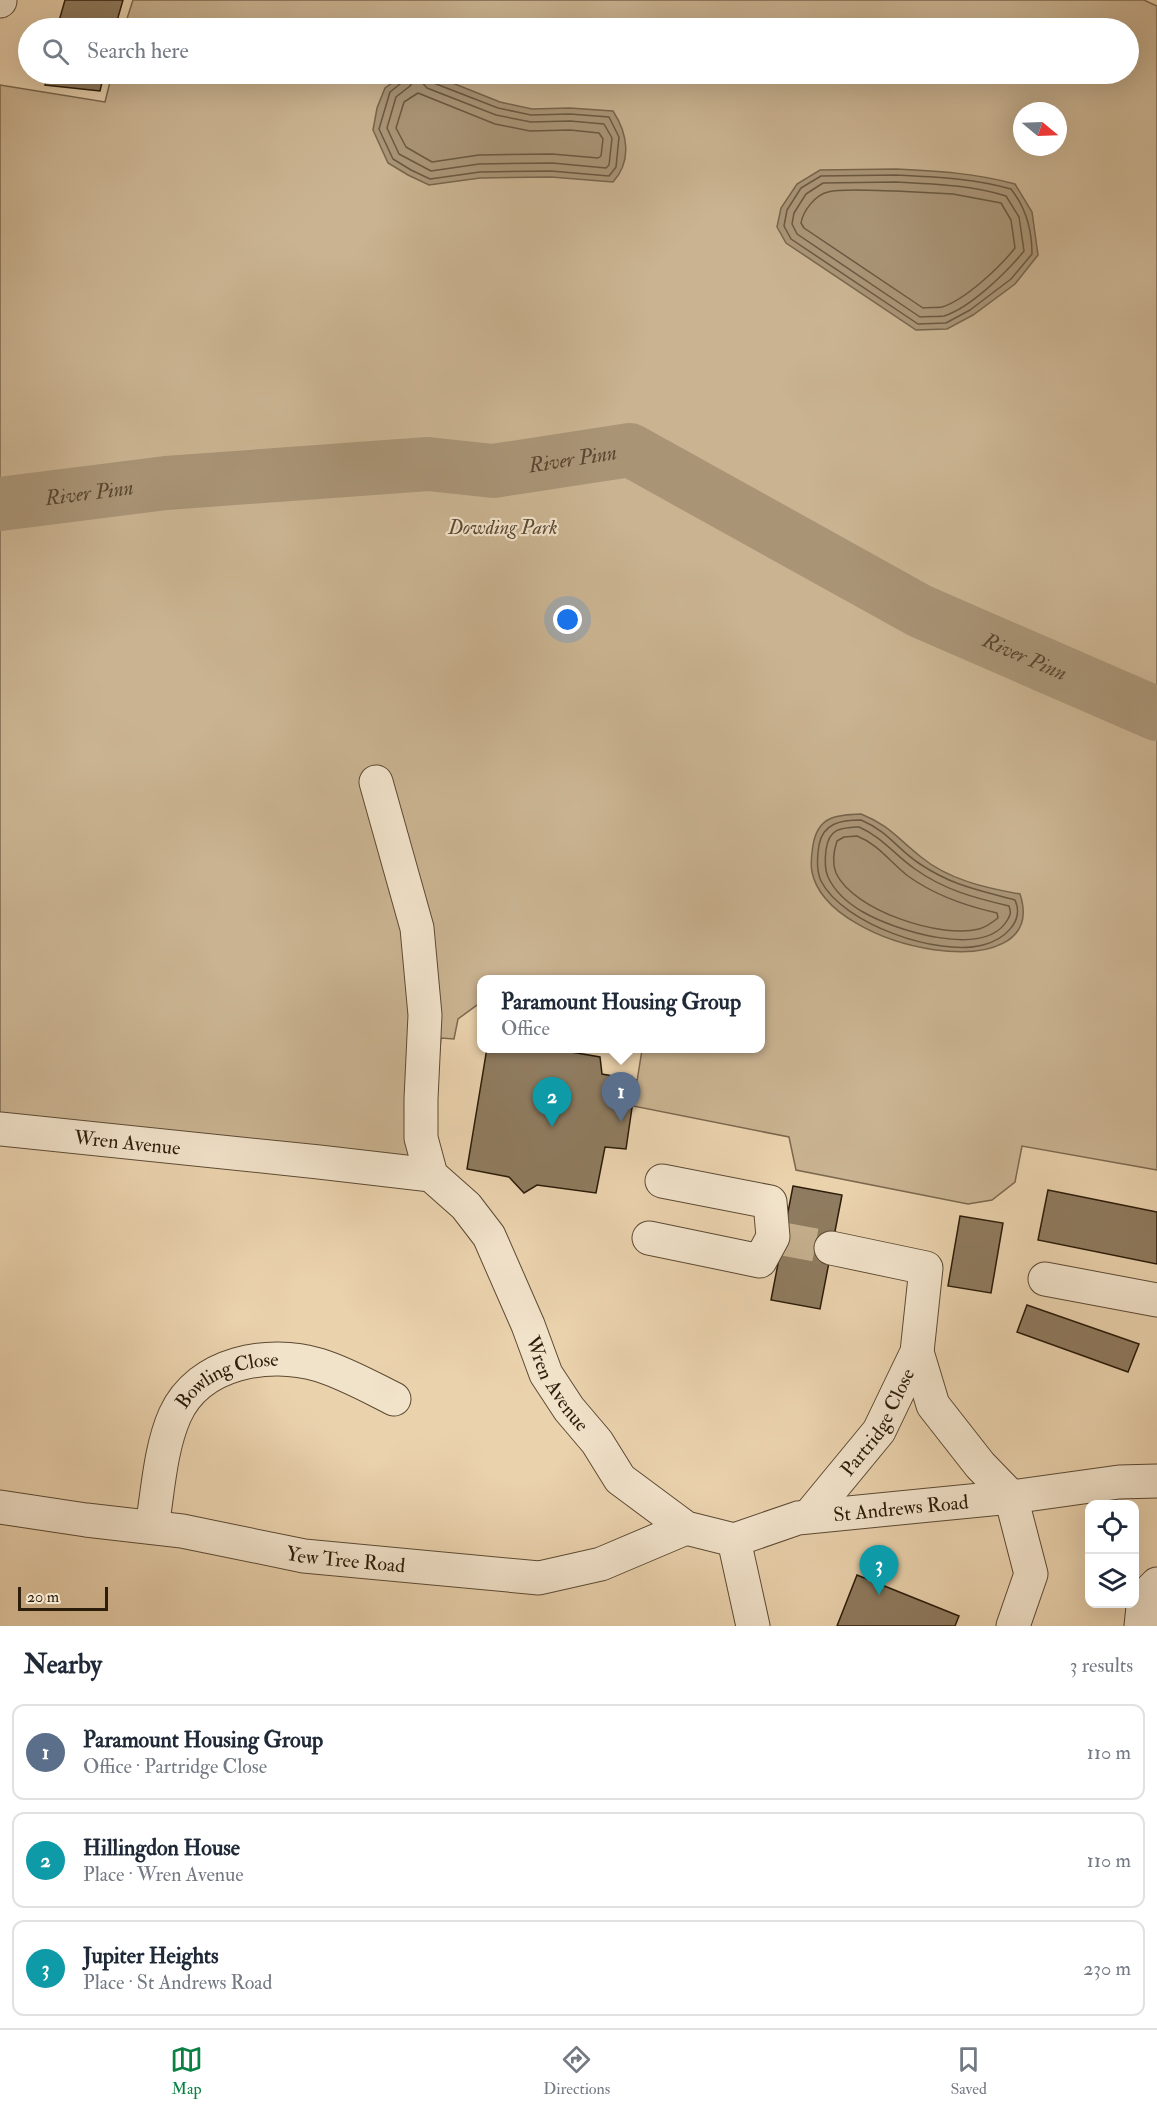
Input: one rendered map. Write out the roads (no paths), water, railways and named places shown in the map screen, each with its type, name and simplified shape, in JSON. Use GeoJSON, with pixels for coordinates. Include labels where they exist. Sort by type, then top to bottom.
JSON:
{"type":"FeatureCollection","features":[{"type":"Feature","properties":{"kind":"street"},"geometry":{"type":"LineString","coordinates":[[376,782],[399,916],[418,938],[425,1015],[421,1138],[431,1175]]}},
{"type":"Feature","properties":{"kind":"street","name":"Wren Avenue"},"geometry":{"type":"LineString","coordinates":[[0,1129],[431,1175],[466,1206],[489,1236],[528,1325],[546,1374],[569,1409],[597,1442],[620,1479],[686,1528],[734,1540]]}},
{"type":"Feature","properties":{"kind":"street"},"geometry":{"type":"LineString","coordinates":[[649,1238],[760,1262],[778,1238],[770,1202],[662,1180]]}},
{"type":"Feature","properties":{"kind":"street","name":"Partridge Close"},"geometry":{"type":"LineString","coordinates":[[810,1516],[879,1431],[917,1352],[926,1268],[831,1248]]}},
{"type":"Feature","properties":{"kind":"street"},"geometry":{"type":"LineString","coordinates":[[1045,1279],[1157,1300]]}},
{"type":"Feature","properties":{"kind":"street","name":"Partridge Close"},"geometry":{"type":"LineString","coordinates":[[917,1352],[933,1405],[980,1465],[1011,1497]]}},
{"type":"Feature","properties":{"kind":"street","name":"Bowling Close"},"geometry":{"type":"LineString","coordinates":[[152,1527],[165,1448],[176,1414],[195,1388],[216,1372],[242,1362],[296,1361],[345,1374],[394,1399]]}},
{"type":"Feature","properties":{"kind":"street","name":"St Andrews Road"},"geometry":{"type":"LineString","coordinates":[[734,1540],[810,1516],[1011,1497],[1119,1482],[1157,1481]]}},
{"type":"Feature","properties":{"kind":"street"},"geometry":{"type":"LineString","coordinates":[[1011,1497],[1031,1574],[1013,1626]]}},
{"type":"Feature","properties":{"kind":"street","name":"Yew Tree Road"},"geometry":{"type":"LineString","coordinates":[[0,1507],[86,1520],[182,1530],[304,1556],[539,1578],[601,1564],[686,1528]]}},
{"type":"Feature","properties":{"kind":"street"},"geometry":{"type":"LineString","coordinates":[[734,1540],[753,1626]]}},
{"type":"Feature","properties":{"kind":"street"},"geometry":{"type":"LineString","coordinates":[[1141,1626],[1144,1597],[1157,1584]]}},
{"type":"Feature","properties":{"kind":"water"},"geometry":{"type":"Polygon","coordinates":[[[391,84],[455,84],[500,102],[532,109],[570,108],[613,111],[625,138],[623,165],[613,182],[551,177],[480,178],[429,185],[388,163],[373,130],[377,108],[385,88],[391,84]]]}},
{"type":"Feature","properties":{"kind":"water"},"geometry":{"type":"Polygon","coordinates":[[[896,169],[971,175],[1015,184],[1032,212],[1038,255],[1015,284],[973,315],[947,329],[916,330],[786,243],[777,227],[781,208],[797,184],[820,170],[896,169]]]}},
{"type":"Feature","properties":{"kind":"water"},"geometry":{"type":"Polygon","coordinates":[[[861,814],[886,828],[921,857],[944,872],[981,886],[1020,894],[1021,924],[1003,943],[972,951],[934,950],[893,940],[856,923],[827,900],[812,872],[811,862],[815,835],[824,823],[844,815],[861,814]]]}},
{"type":"Feature","properties":{"kind":"waterway","name":"River Pinn"},"geometry":{"type":"LineString","coordinates":[[0,504],[166,483],[428,464],[493,471],[630,450],[920,611],[1157,714]]}},
{"type":"Feature","properties":{"kind":"tunnel"},"geometry":{"type":"LineString","coordinates":[[783,1239],[831,1248]]}},
{"type":"Feature","properties":{"kind":"place","name":"Paramount Housing Group"},"geometry":{"type":"Point","coordinates":[621,1122]}},
{"type":"Feature","properties":{"kind":"place","name":"Hillingdon House"},"geometry":{"type":"Point","coordinates":[552,1127]}},
{"type":"Feature","properties":{"kind":"place","name":"Jupiter Heights"},"geometry":{"type":"Point","coordinates":[879,1595]}},
{"type":"Feature","properties":{"kind":"park label","name":"Dowding Park"},"geometry":{"type":"Point","coordinates":[503,527]}}]}
